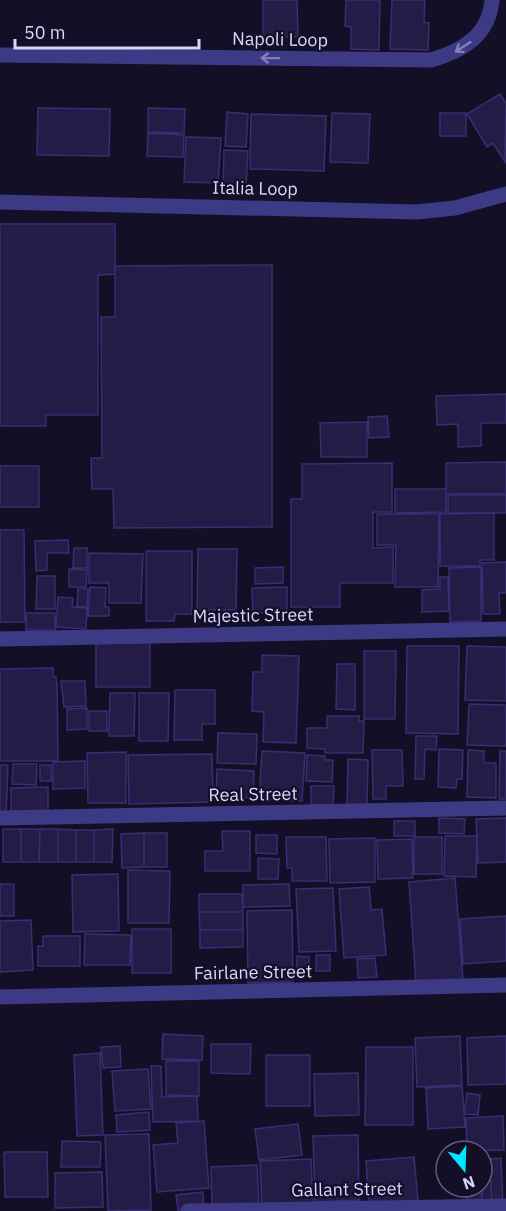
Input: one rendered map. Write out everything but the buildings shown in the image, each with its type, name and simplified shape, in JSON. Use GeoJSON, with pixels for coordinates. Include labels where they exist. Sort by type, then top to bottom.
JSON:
{"type":"FeatureCollection","features":[{"type":"Feature","properties":{"kind":"street","name":"Napoli Loop"},"geometry":{"type":"LineString","coordinates":[[0,55],[431,60],[469,45],[483,29],[490,14],[492,0]]}},
{"type":"Feature","properties":{"kind":"street","name":"Italia Loop"},"geometry":{"type":"LineString","coordinates":[[0,202],[417,212],[455,208],[506,194]]}},
{"type":"Feature","properties":{"kind":"street","name":"Majestic Street"},"geometry":{"type":"LineString","coordinates":[[0,639],[506,629]]}},
{"type":"Feature","properties":{"kind":"street","name":"Real Street"},"geometry":{"type":"LineString","coordinates":[[0,818],[506,808]]}},
{"type":"Feature","properties":{"kind":"street","name":"Fairlane Street"},"geometry":{"type":"LineString","coordinates":[[0,997],[506,985]]}},
{"type":"Feature","properties":{"kind":"street","name":"Gallant Street"},"geometry":{"type":"LineString","coordinates":[[188,1211],[506,1206]]}}]}
